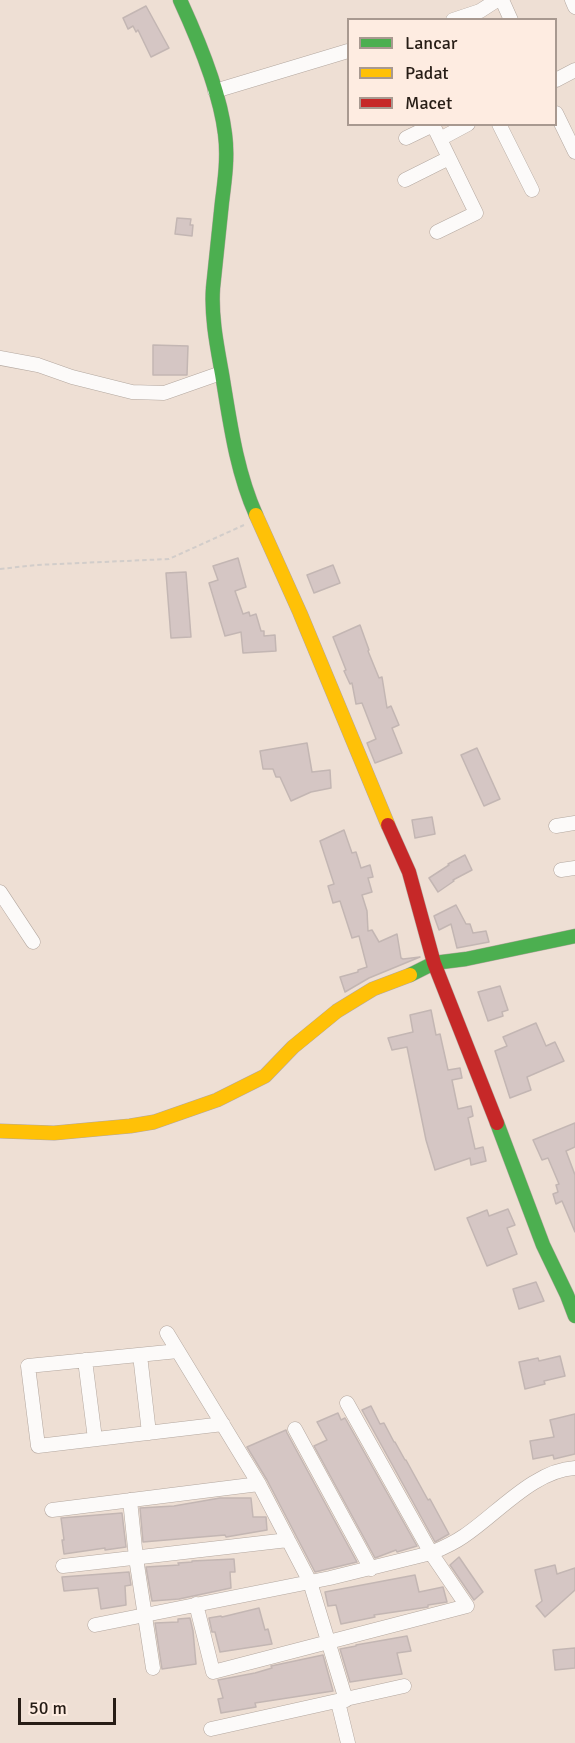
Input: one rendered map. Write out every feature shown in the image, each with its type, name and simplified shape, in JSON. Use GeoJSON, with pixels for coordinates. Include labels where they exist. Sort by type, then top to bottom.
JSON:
{"type":"FeatureCollection","features":[{"type":"Feature","properties":{"kind":"street"},"geometry":{"type":"LineString","coordinates":[[180,0],[191,24],[222,117],[226,148],[224,194],[213,291],[214,324],[232,437],[243,479],[257,519],[300,613],[409,872],[434,963],[492,1108],[543,1245],[575,1316]]}},
{"type":"Feature","properties":{"kind":"street"},"geometry":{"type":"LineString","coordinates":[[459,18],[480,11],[499,0],[510,18]]}},
{"type":"Feature","properties":{"kind":"street"},"geometry":{"type":"LineString","coordinates":[[572,0],[575,7]]}},
{"type":"Feature","properties":{"kind":"street"},"geometry":{"type":"LineString","coordinates":[[215,91],[347,51]]}},
{"type":"Feature","properties":{"kind":"street"},"geometry":{"type":"LineString","coordinates":[[557,79],[575,70]]}},
{"type":"Feature","properties":{"kind":"street"},"geometry":{"type":"LineString","coordinates":[[557,117],[575,152]]}},
{"type":"Feature","properties":{"kind":"street"},"geometry":{"type":"LineString","coordinates":[[406,138],[431,126]]}},
{"type":"Feature","properties":{"kind":"street"},"geometry":{"type":"LineString","coordinates":[[434,126],[476,213],[437,232]]}},
{"type":"Feature","properties":{"kind":"street"},"geometry":{"type":"LineString","coordinates":[[440,139],[464,126]]}},
{"type":"Feature","properties":{"kind":"street"},"geometry":{"type":"LineString","coordinates":[[500,126],[532,190]]}},
{"type":"Feature","properties":{"kind":"street"},"geometry":{"type":"LineString","coordinates":[[405,180],[449,158]]}},
{"type":"Feature","properties":{"kind":"street"},"geometry":{"type":"LineString","coordinates":[[0,358],[38,365],[72,377],[132,392],[164,393],[221,373]]}},
{"type":"Feature","properties":{"kind":"street"},"geometry":{"type":"LineString","coordinates":[[555,826],[575,823]]}},
{"type":"Feature","properties":{"kind":"street"},"geometry":{"type":"LineString","coordinates":[[0,892],[33,942]]}},
{"type":"Feature","properties":{"kind":"street"},"geometry":{"type":"LineString","coordinates":[[0,1131],[54,1133],[154,1122],[217,1100],[265,1076],[293,1047],[337,1011],[373,990],[434,963],[466,959],[575,936]]}},
{"type":"Feature","properties":{"kind":"street"},"geometry":{"type":"LineString","coordinates":[[167,1333],[259,1484],[310,1582],[328,1642],[342,1701],[348,1743]]}},
{"type":"Feature","properties":{"kind":"street"},"geometry":{"type":"LineString","coordinates":[[178,1351],[28,1366],[38,1446],[223,1424]]}},
{"type":"Feature","properties":{"kind":"street"},"geometry":{"type":"LineString","coordinates":[[140,1355],[149,1433]]}},
{"type":"Feature","properties":{"kind":"street"},"geometry":{"type":"LineString","coordinates":[[85,1360],[95,1439]]}},
{"type":"Feature","properties":{"kind":"street"},"geometry":{"type":"LineString","coordinates":[[196,1604],[213,1672],[466,1606],[431,1553],[346,1403]]}},
{"type":"Feature","properties":{"kind":"street"},"geometry":{"type":"LineString","coordinates":[[295,1429],[371,1569]]}},
{"type":"Feature","properties":{"kind":"street"},"geometry":{"type":"LineString","coordinates":[[95,1625],[371,1569],[431,1553],[465,1535],[533,1483],[554,1473],[575,1468]]}},
{"type":"Feature","properties":{"kind":"street"},"geometry":{"type":"LineString","coordinates":[[52,1510],[259,1484]]}},
{"type":"Feature","properties":{"kind":"street"},"geometry":{"type":"LineString","coordinates":[[130,1500],[136,1558],[153,1668]]}},
{"type":"Feature","properties":{"kind":"street"},"geometry":{"type":"LineString","coordinates":[[63,1566],[288,1540]]}},
{"type":"Feature","properties":{"kind":"street"},"geometry":{"type":"LineString","coordinates":[[211,1729],[404,1686]]}},
{"type":"Feature","properties":{"kind":"path"},"geometry":{"type":"LineString","coordinates":[[0,569],[36,565],[169,559],[257,519]]}},
{"type":"Feature","properties":{"kind":"building"},"geometry":{"type":"Polygon","coordinates":[[[146,6],[169,48],[151,57],[138,30],[136,32],[133,26],[128,29],[123,18],[146,6]]]}},
{"type":"Feature","properties":{"kind":"building"},"geometry":{"type":"Polygon","coordinates":[[[177,218],[191,219],[192,236],[175,234],[177,218]]]}},
{"type":"Feature","properties":{"kind":"building"},"geometry":{"type":"Polygon","coordinates":[[[153,345],[188,346],[187,375],[153,375],[153,345]]]}},
{"type":"Feature","properties":{"kind":"building"},"geometry":{"type":"Polygon","coordinates":[[[238,558],[246,587],[235,591],[243,614],[249,612],[250,616],[256,614],[264,636],[275,635],[276,651],[243,653],[241,632],[225,636],[209,583],[218,580],[213,566],[238,558]]]}},
{"type":"Feature","properties":{"kind":"building"},"geometry":{"type":"Polygon","coordinates":[[[333,565],[340,583],[314,593],[307,575],[333,565]]]}},
{"type":"Feature","properties":{"kind":"building"},"geometry":{"type":"Polygon","coordinates":[[[186,572],[191,637],[171,638],[166,573],[186,572]]]}},
{"type":"Feature","properties":{"kind":"building"},"geometry":{"type":"Polygon","coordinates":[[[360,625],[379,678],[382,677],[387,708],[391,706],[399,725],[392,728],[402,753],[375,763],[367,743],[376,739],[362,703],[356,704],[352,683],[350,684],[344,671],[346,670],[333,637],[360,625]]]}},
{"type":"Feature","properties":{"kind":"building"},"geometry":{"type":"Polygon","coordinates":[[[307,743],[312,772],[330,770],[331,788],[311,792],[291,801],[280,777],[276,777],[273,769],[263,769],[260,751],[307,743]]]}},
{"type":"Feature","properties":{"kind":"building"},"geometry":{"type":"Polygon","coordinates":[[[477,748],[500,799],[484,806],[461,755],[477,748]]]}},
{"type":"Feature","properties":{"kind":"building"},"geometry":{"type":"Polygon","coordinates":[[[432,817],[435,834],[415,838],[412,820],[432,817]]]}},
{"type":"Feature","properties":{"kind":"building"},"geometry":{"type":"Polygon","coordinates":[[[344,830],[352,853],[356,852],[361,868],[370,865],[373,877],[368,878],[372,892],[362,895],[367,911],[368,931],[372,930],[379,942],[397,934],[401,958],[420,957],[369,978],[345,992],[340,977],[367,967],[359,936],[352,938],[340,901],[333,903],[328,886],[334,884],[320,841],[344,830]]]}},
{"type":"Feature","properties":{"kind":"building"},"geometry":{"type":"Polygon","coordinates":[[[465,855],[472,870],[453,880],[438,892],[429,878],[465,855]]]}},
{"type":"Feature","properties":{"kind":"building"},"geometry":{"type":"Polygon","coordinates":[[[456,905],[466,924],[470,924],[473,933],[486,931],[489,942],[457,948],[451,924],[439,930],[434,916],[456,905]]]}},
{"type":"Feature","properties":{"kind":"building"},"geometry":{"type":"Polygon","coordinates":[[[500,986],[508,1010],[502,1012],[503,1016],[488,1021],[478,992],[500,986]]]}},
{"type":"Feature","properties":{"kind":"building"},"geometry":{"type":"Polygon","coordinates":[[[431,1010],[436,1035],[440,1034],[448,1070],[460,1068],[462,1078],[452,1080],[458,1109],[471,1106],[473,1116],[468,1118],[475,1149],[483,1147],[486,1161],[471,1165],[470,1158],[435,1170],[426,1140],[407,1047],[392,1050],[388,1038],[413,1032],[410,1015],[431,1010]]]}},
{"type":"Feature","properties":{"kind":"building"},"geometry":{"type":"Polygon","coordinates":[[[536,1023],[546,1046],[555,1042],[564,1061],[527,1077],[531,1090],[510,1098],[495,1051],[507,1046],[503,1037],[536,1023]]]}},
{"type":"Feature","properties":{"kind":"building"},"geometry":{"type":"Polygon","coordinates":[[[575,1123],[575,1147],[566,1151],[575,1175],[575,1232],[562,1201],[556,1204],[553,1194],[558,1192],[556,1185],[559,1184],[548,1158],[542,1160],[533,1140],[575,1123]]]}},
{"type":"Feature","properties":{"kind":"building"},"geometry":{"type":"Polygon","coordinates":[[[508,1209],[515,1225],[507,1228],[517,1254],[487,1266],[467,1218],[487,1210],[489,1216],[508,1209]]]}},
{"type":"Feature","properties":{"kind":"building"},"geometry":{"type":"Polygon","coordinates":[[[536,1282],[544,1301],[519,1309],[513,1289],[536,1282]]]}},
{"type":"Feature","properties":{"kind":"building"},"geometry":{"type":"Polygon","coordinates":[[[560,1356],[565,1376],[525,1389],[519,1362],[538,1358],[539,1361],[560,1356]]]}},
{"type":"Feature","properties":{"kind":"building"},"geometry":{"type":"Polygon","coordinates":[[[371,1406],[380,1424],[384,1423],[449,1534],[435,1542],[362,1410],[371,1406]]]}},
{"type":"Feature","properties":{"kind":"building"},"geometry":{"type":"Polygon","coordinates":[[[338,1413],[341,1420],[345,1418],[417,1546],[397,1552],[396,1550],[375,1558],[314,1446],[327,1440],[317,1422],[338,1413]]]}},
{"type":"Feature","properties":{"kind":"building"},"geometry":{"type":"Polygon","coordinates":[[[575,1414],[575,1454],[554,1459],[553,1455],[533,1459],[530,1441],[554,1437],[550,1420],[575,1414]]]}},
{"type":"Feature","properties":{"kind":"building"},"geometry":{"type":"Polygon","coordinates":[[[286,1430],[357,1562],[315,1572],[247,1447],[286,1430]]]}},
{"type":"Feature","properties":{"kind":"building"},"geometry":{"type":"Polygon","coordinates":[[[220,1498],[251,1498],[253,1517],[266,1517],[267,1530],[226,1537],[225,1535],[143,1542],[140,1508],[174,1506],[220,1498]]]}},
{"type":"Feature","properties":{"kind":"building"},"geometry":{"type":"Polygon","coordinates":[[[122,1513],[126,1547],[64,1554],[61,1518],[122,1513]]]}},
{"type":"Feature","properties":{"kind":"building"},"geometry":{"type":"Polygon","coordinates":[[[459,1557],[483,1592],[474,1600],[450,1565],[459,1557]]]}},
{"type":"Feature","properties":{"kind":"building"},"geometry":{"type":"Polygon","coordinates":[[[234,1559],[235,1572],[230,1572],[231,1588],[179,1599],[152,1601],[146,1567],[179,1565],[178,1563],[192,1561],[234,1559]]]}},
{"type":"Feature","properties":{"kind":"building"},"geometry":{"type":"Polygon","coordinates":[[[555,1565],[557,1574],[575,1568],[575,1590],[545,1617],[536,1606],[542,1601],[535,1570],[555,1565]]]}},
{"type":"Feature","properties":{"kind":"building"},"geometry":{"type":"Polygon","coordinates":[[[129,1572],[131,1585],[125,1586],[126,1605],[101,1609],[98,1588],[64,1591],[62,1577],[129,1572]]]}},
{"type":"Feature","properties":{"kind":"building"},"geometry":{"type":"Polygon","coordinates":[[[415,1575],[419,1592],[443,1587],[447,1602],[374,1615],[375,1617],[341,1624],[336,1605],[328,1606],[325,1592],[415,1575]]]}},
{"type":"Feature","properties":{"kind":"building"},"geometry":{"type":"Polygon","coordinates":[[[259,1608],[265,1630],[268,1629],[272,1644],[220,1652],[209,1618],[259,1608]]]}},
{"type":"Feature","properties":{"kind":"building"},"geometry":{"type":"Polygon","coordinates":[[[190,1618],[196,1664],[162,1669],[155,1623],[178,1622],[178,1619],[190,1618]]]}},
{"type":"Feature","properties":{"kind":"building"},"geometry":{"type":"Polygon","coordinates":[[[407,1636],[411,1651],[397,1653],[402,1674],[350,1682],[340,1649],[407,1636]]]}},
{"type":"Feature","properties":{"kind":"building"},"geometry":{"type":"Polygon","coordinates":[[[575,1648],[575,1668],[555,1670],[553,1650],[575,1648]]]}},
{"type":"Feature","properties":{"kind":"building"},"geometry":{"type":"Polygon","coordinates":[[[323,1655],[333,1691],[255,1703],[256,1707],[221,1713],[218,1699],[223,1698],[218,1680],[323,1655]]]}},
{"type":"Feature","properties":{"kind":"traffic: fast"},"geometry":{"type":"LineString","coordinates":[[180,0],[213,83],[225,134],[226,168],[213,288],[214,321],[234,446],[243,481],[256,515]]}},
{"type":"Feature","properties":{"kind":"traffic: fast"},"geometry":{"type":"LineString","coordinates":[[410,975],[434,963],[466,959],[575,936]]}},
{"type":"Feature","properties":{"kind":"traffic: fast"},"geometry":{"type":"LineString","coordinates":[[497,1123],[543,1245],[575,1316]]}},
{"type":"Feature","properties":{"kind":"traffic: slow"},"geometry":{"type":"LineString","coordinates":[[256,515],[300,613],[388,825]]}},
{"type":"Feature","properties":{"kind":"traffic: slow"},"geometry":{"type":"LineString","coordinates":[[0,1131],[54,1133],[130,1126],[154,1122],[217,1100],[265,1076],[293,1047],[337,1011],[373,989],[410,975]]}},
{"type":"Feature","properties":{"kind":"traffic: jam"},"geometry":{"type":"LineString","coordinates":[[388,825],[409,872],[434,963],[497,1123]]}}]}
